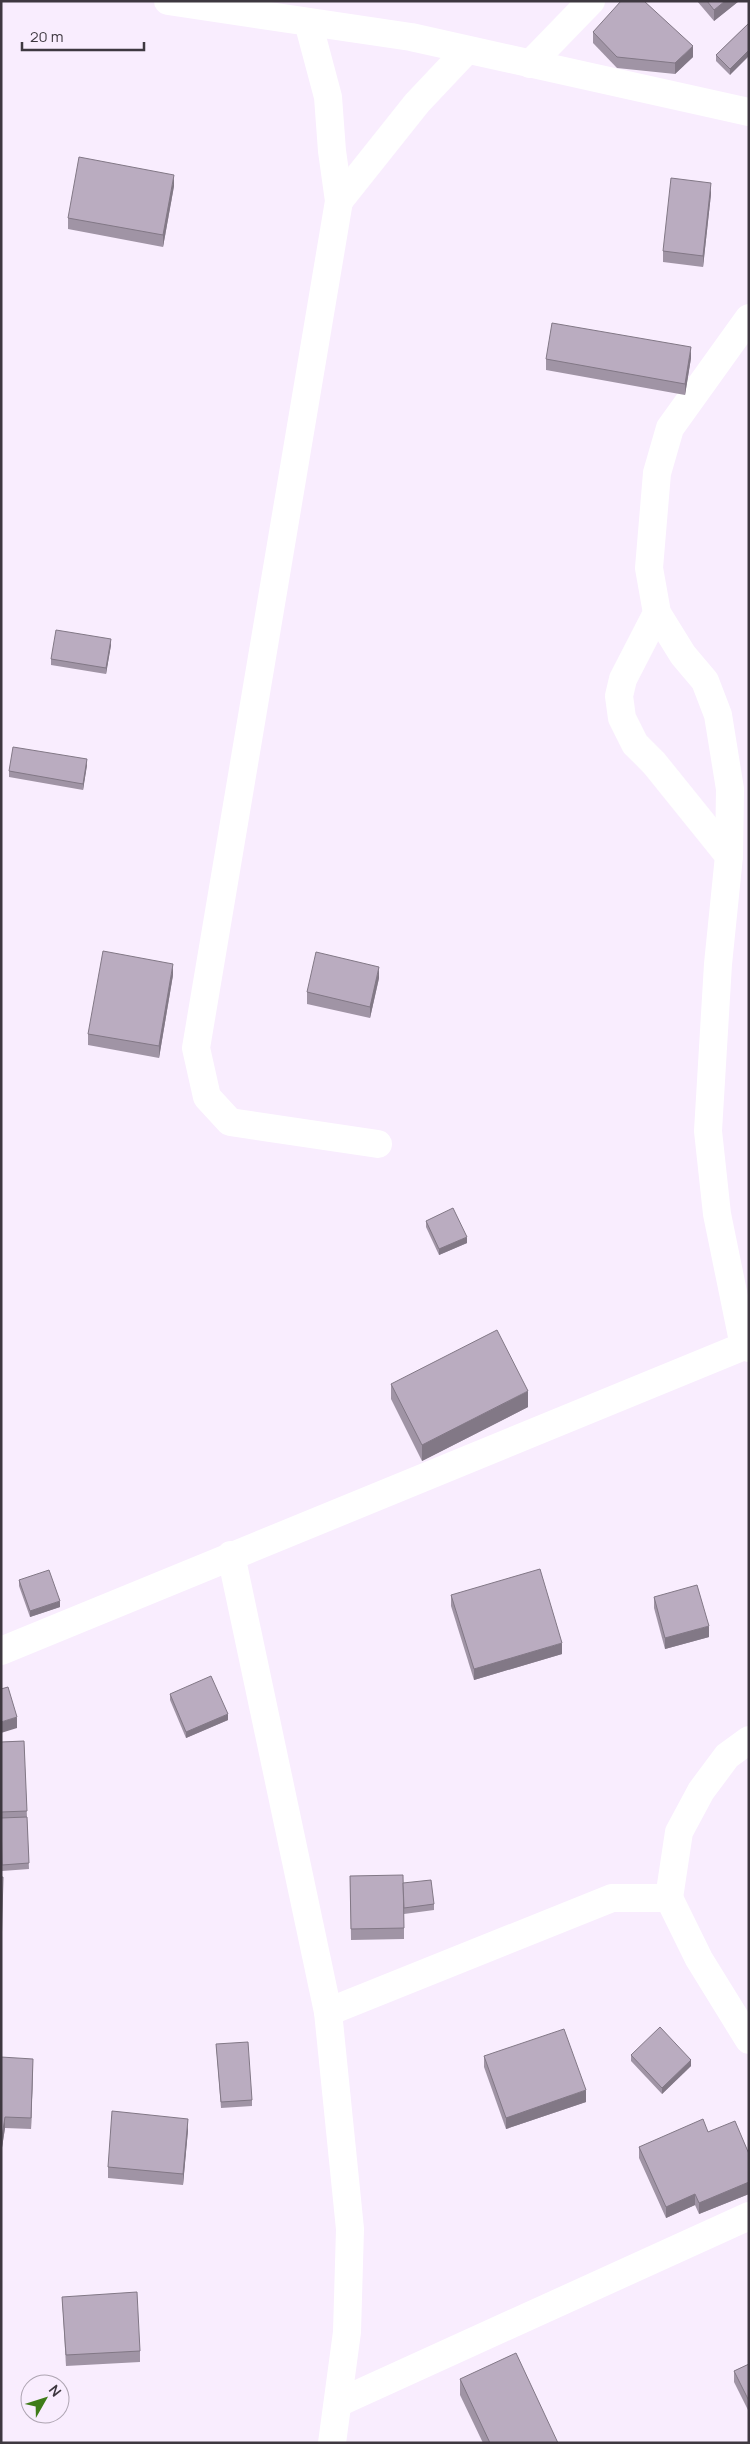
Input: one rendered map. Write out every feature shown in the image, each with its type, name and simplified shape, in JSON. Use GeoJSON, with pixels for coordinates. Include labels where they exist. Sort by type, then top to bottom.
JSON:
{"type":"FeatureCollection","features":[{"type":"Feature","properties":{"kind":"street"},"geometry":{"type":"LineString","coordinates":[[530,64],[591,1]]}},
{"type":"Feature","properties":{"kind":"street"},"geometry":{"type":"LineString","coordinates":[[173,2],[411,37],[749,112]]}},
{"type":"Feature","properties":{"kind":"street"},"geometry":{"type":"LineString","coordinates":[[308,22],[328,97],[332,151],[339,200],[196,1048],[207,1096],[230,1122],[378,1144]]}},
{"type":"Feature","properties":{"kind":"street"},"geometry":{"type":"LineString","coordinates":[[339,200],[411,110],[467,50]]}},
{"type":"Feature","properties":{"kind":"street"},"geometry":{"type":"LineString","coordinates":[[1,1650],[747,1346],[717,1214],[708,1131],[718,964],[729,856],[730,789],[718,715],[705,681],[683,655],[657,613],[649,568],[657,473],[670,428],[749,318]]}},
{"type":"Feature","properties":{"kind":"street"},"geometry":{"type":"LineString","coordinates":[[657,613],[623,679],[619,696],[622,718],[636,744],[654,763],[729,856]]}},
{"type":"Feature","properties":{"kind":"street"},"geometry":{"type":"LineString","coordinates":[[231,1555],[328,2012],[350,2229],[347,2332],[332,2443]]}},
{"type":"Feature","properties":{"kind":"street"},"geometry":{"type":"LineString","coordinates":[[749,1740],[727,1756],[701,1791],[679,1832],[669,1898],[699,1959],[749,2040]]}},
{"type":"Feature","properties":{"kind":"street"},"geometry":{"type":"LineString","coordinates":[[328,2012],[612,1898],[669,1898]]}},
{"type":"Feature","properties":{"kind":"street"},"geometry":{"type":"LineString","coordinates":[[338,2403],[749,2216]]}},
{"type":"Feature","properties":{"kind":"building"},"geometry":{"type":"Polygon","coordinates":[[[621,1],[644,1],[693,46],[675,63],[617,57],[593,32],[621,1]]]}},
{"type":"Feature","properties":{"kind":"building"},"geometry":{"type":"Polygon","coordinates":[[[707,1],[725,1],[714,10],[707,1]]]}},
{"type":"Feature","properties":{"kind":"building"},"geometry":{"type":"Polygon","coordinates":[[[749,23],[749,50],[730,69],[716,55],[749,23]]]}},
{"type":"Feature","properties":{"kind":"building"},"geometry":{"type":"Polygon","coordinates":[[[79,157],[174,175],[163,235],[68,218],[79,157]]]}},
{"type":"Feature","properties":{"kind":"building"},"geometry":{"type":"Polygon","coordinates":[[[671,178],[711,183],[703,256],[663,251],[671,178]]]}},
{"type":"Feature","properties":{"kind":"building"},"geometry":{"type":"Polygon","coordinates":[[[552,323],[691,347],[685,384],[546,359],[552,323]]]}},
{"type":"Feature","properties":{"kind":"building"},"geometry":{"type":"Polygon","coordinates":[[[56,630],[111,639],[106,668],[51,659],[56,630]]]}},
{"type":"Feature","properties":{"kind":"building"},"geometry":{"type":"Polygon","coordinates":[[[13,747],[87,759],[83,784],[9,771],[13,747]]]}},
{"type":"Feature","properties":{"kind":"building"},"geometry":{"type":"Polygon","coordinates":[[[103,951],[173,964],[159,1046],[88,1034],[103,951]]]}},
{"type":"Feature","properties":{"kind":"building"},"geometry":{"type":"Polygon","coordinates":[[[316,952],[379,967],[370,1007],[307,992],[316,952]]]}},
{"type":"Feature","properties":{"kind":"building"},"geometry":{"type":"Polygon","coordinates":[[[453,1208],[467,1237],[439,1249],[426,1221],[453,1208]]]}},
{"type":"Feature","properties":{"kind":"building"},"geometry":{"type":"Polygon","coordinates":[[[497,1330],[528,1391],[422,1445],[391,1384],[497,1330]]]}},
{"type":"Feature","properties":{"kind":"building"},"geometry":{"type":"Polygon","coordinates":[[[540,1569],[562,1643],[474,1669],[451,1595],[540,1569]]]}},
{"type":"Feature","properties":{"kind":"building"},"geometry":{"type":"Polygon","coordinates":[[[49,1570],[60,1601],[30,1611],[19,1580],[49,1570]]]}},
{"type":"Feature","properties":{"kind":"building"},"geometry":{"type":"Polygon","coordinates":[[[697,1585],[709,1626],[665,1638],[654,1597],[697,1585]]]}},
{"type":"Feature","properties":{"kind":"building"},"geometry":{"type":"Polygon","coordinates":[[[211,1676],[228,1714],[186,1732],[170,1694],[211,1676]]]}},
{"type":"Feature","properties":{"kind":"building"},"geometry":{"type":"Polygon","coordinates":[[[8,1687],[17,1717],[1,1722],[1,1689],[8,1687]]]}},
{"type":"Feature","properties":{"kind":"building"},"geometry":{"type":"Polygon","coordinates":[[[24,1741],[27,1811],[1,1812],[1,1742],[24,1741]]]}},
{"type":"Feature","properties":{"kind":"building"},"geometry":{"type":"Polygon","coordinates":[[[27,1817],[29,1863],[2,1865],[1,1818],[27,1817]]]}},
{"type":"Feature","properties":{"kind":"building"},"geometry":{"type":"Polygon","coordinates":[[[403,1875],[404,1928],[351,1929],[350,1876],[403,1875]]]}},
{"type":"Feature","properties":{"kind":"building"},"geometry":{"type":"Polygon","coordinates":[[[1,1877],[3,1877],[1,1951],[1,1877]]]}},
{"type":"Feature","properties":{"kind":"building"},"geometry":{"type":"Polygon","coordinates":[[[431,1880],[434,1904],[404,1908],[403,1883],[431,1880]]]}},
{"type":"Feature","properties":{"kind":"building"},"geometry":{"type":"Polygon","coordinates":[[[660,2027],[691,2060],[662,2088],[631,2055],[660,2027]]]}},
{"type":"Feature","properties":{"kind":"building"},"geometry":{"type":"Polygon","coordinates":[[[564,2029],[586,2090],[506,2118],[484,2056],[564,2029]]]}},
{"type":"Feature","properties":{"kind":"building"},"geometry":{"type":"Polygon","coordinates":[[[248,2042],[252,2100],[221,2102],[216,2044],[248,2042]]]}},
{"type":"Feature","properties":{"kind":"building"},"geometry":{"type":"Polygon","coordinates":[[[1,2057],[33,2059],[31,2118],[5,2117],[1,2143],[1,2057]]]}},
{"type":"Feature","properties":{"kind":"building"},"geometry":{"type":"Polygon","coordinates":[[[112,2111],[188,2119],[183,2174],[108,2167],[112,2111]]]}},
{"type":"Feature","properties":{"kind":"building"},"geometry":{"type":"Polygon","coordinates":[[[703,2119],[708,2132],[735,2121],[749,2154],[749,2182],[699,2203],[695,2194],[666,2207],[639,2147],[703,2119]]]}},
{"type":"Feature","properties":{"kind":"building"},"geometry":{"type":"Polygon","coordinates":[[[137,2292],[140,2351],[66,2355],[62,2297],[137,2292]]]}},
{"type":"Feature","properties":{"kind":"building"},"geometry":{"type":"Polygon","coordinates":[[[516,2353],[558,2443],[490,2443],[460,2379],[516,2353]]]}},
{"type":"Feature","properties":{"kind":"building"},"geometry":{"type":"Polygon","coordinates":[[[749,2364],[749,2401],[734,2371],[749,2364]]]}}]}
